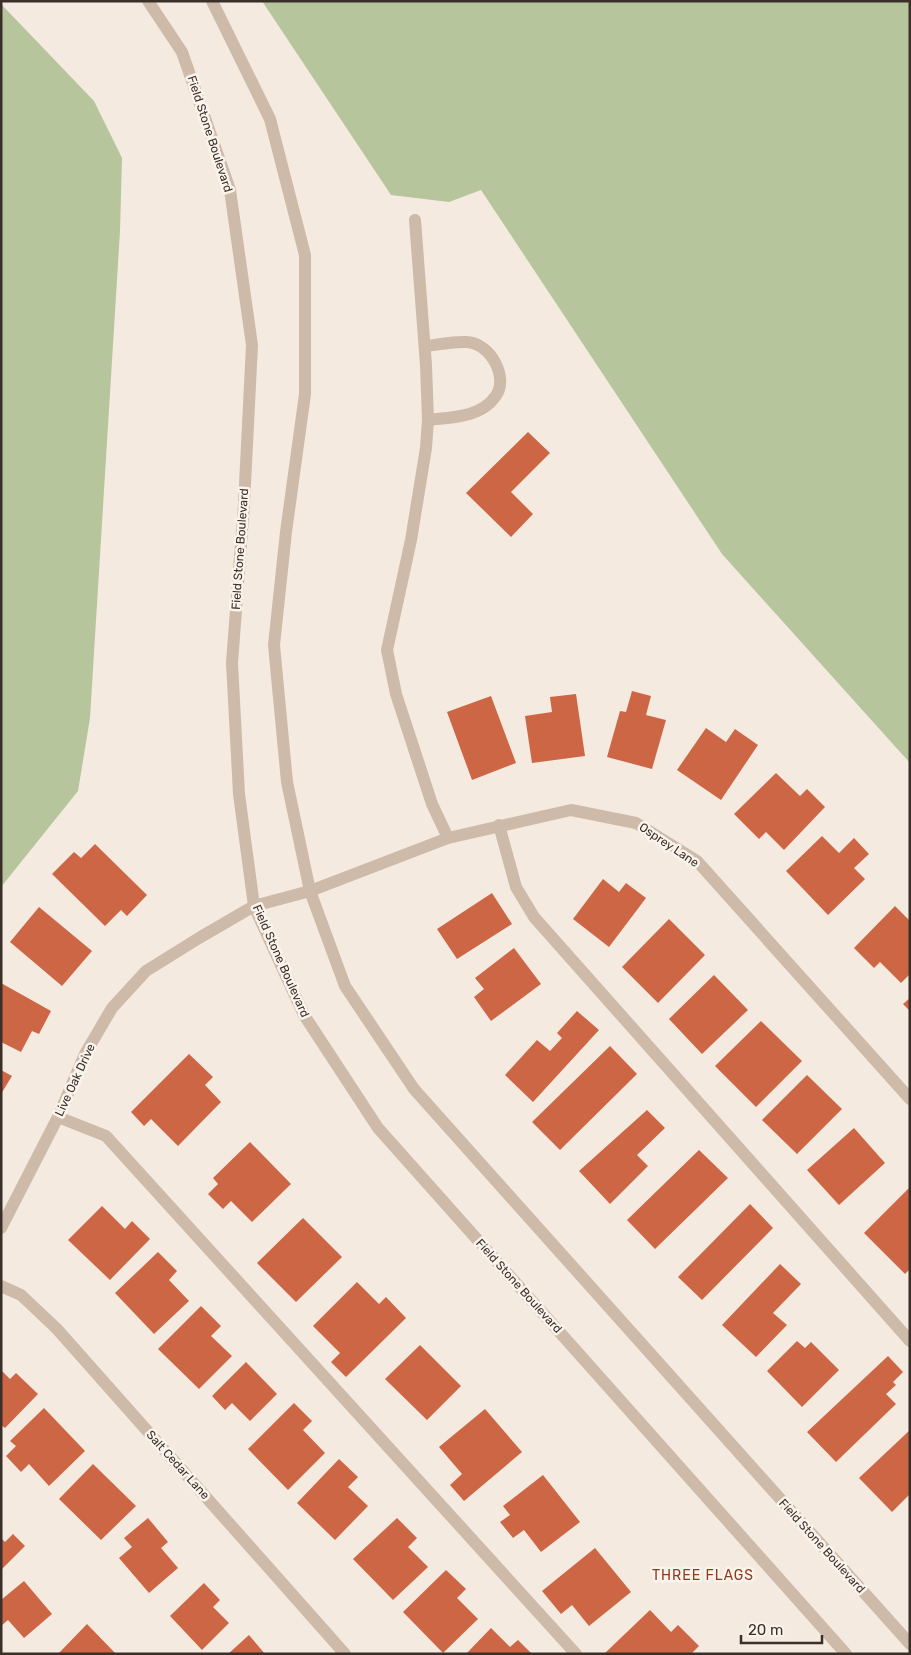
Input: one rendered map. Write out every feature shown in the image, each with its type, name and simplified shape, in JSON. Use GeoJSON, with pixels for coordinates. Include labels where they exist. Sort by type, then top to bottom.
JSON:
{"type":"FeatureCollection","features":[{"type":"Feature","properties":{"kind":"street","name":"Field Stone Boulevard"},"geometry":{"type":"LineString","coordinates":[[148,1],[182,52],[230,190],[252,345],[244,504],[232,663],[239,794],[254,906],[304,1015],[378,1128],[846,1654]]}},
{"type":"Feature","properties":{"kind":"street","name":"Field Stone Boulevard"},"geometry":{"type":"LineString","coordinates":[[212,1],[270,119],[305,255],[305,394],[286,532],[274,645],[287,782],[310,891],[346,986],[414,1089],[910,1644]]}},
{"type":"Feature","properties":{"kind":"street"},"geometry":{"type":"LineString","coordinates":[[415,220],[425,346],[428,420],[426,448],[411,540],[387,650],[396,694],[432,804],[448,838]]}},
{"type":"Feature","properties":{"kind":"street"},"geometry":{"type":"LineString","coordinates":[[425,346],[467,342],[479,345],[490,355],[498,368],[501,384],[496,397],[484,407],[468,415],[428,420]]}},
{"type":"Feature","properties":{"kind":"street","name":"Osprey Lane"},"geometry":{"type":"LineString","coordinates":[[310,891],[448,838],[499,825],[571,810],[636,823],[697,861],[910,1099]]}},
{"type":"Feature","properties":{"kind":"street"},"geometry":{"type":"LineString","coordinates":[[499,825],[516,887],[534,917],[910,1341]]}},
{"type":"Feature","properties":{"kind":"street","name":"Live Oak Drive"},"geometry":{"type":"LineString","coordinates":[[1,1228],[58,1117],[85,1054],[112,1008],[146,971],[198,938],[254,906],[310,891]]}},
{"type":"Feature","properties":{"kind":"street"},"geometry":{"type":"LineString","coordinates":[[58,1117],[106,1136],[576,1654]]}},
{"type":"Feature","properties":{"kind":"street","name":"Salt Cedar Lane"},"geometry":{"type":"LineString","coordinates":[[1,1286],[21,1296],[57,1329],[345,1654]]}},
{"type":"Feature","properties":{"kind":"green space"},"geometry":{"type":"Polygon","coordinates":[[[262,1],[910,1],[910,763],[722,554],[481,190],[449,202],[391,195],[262,1]]]}},
{"type":"Feature","properties":{"kind":"green space"},"geometry":{"type":"Polygon","coordinates":[[[1,4],[94,101],[122,158],[120,231],[90,718],[78,791],[1,887],[1,4]]]}},
{"type":"Feature","properties":{"kind":"building"},"geometry":{"type":"Polygon","coordinates":[[[528,432],[550,453],[511,492],[533,514],[511,537],[466,493],[528,432]]]}},
{"type":"Feature","properties":{"kind":"building"},"geometry":{"type":"Polygon","coordinates":[[[632,691],[651,696],[646,715],[666,720],[652,769],[607,757],[620,711],[626,712],[632,691]]]}},
{"type":"Feature","properties":{"kind":"building"},"geometry":{"type":"Polygon","coordinates":[[[576,694],[585,756],[532,763],[525,716],[552,712],[550,697],[576,694]]]}},
{"type":"Feature","properties":{"kind":"building"},"geometry":{"type":"Polygon","coordinates":[[[491,696],[516,763],[472,780],[447,712],[491,696]]]}},
{"type":"Feature","properties":{"kind":"building"},"geometry":{"type":"Polygon","coordinates":[[[706,728],[726,742],[735,729],[758,745],[721,800],[677,770],[706,728]]]}},
{"type":"Feature","properties":{"kind":"building"},"geometry":{"type":"Polygon","coordinates":[[[776,773],[800,796],[807,789],[825,807],[784,850],[766,832],[759,839],[734,814],[776,773]]]}},
{"type":"Feature","properties":{"kind":"building"},"geometry":{"type":"Polygon","coordinates":[[[822,836],[839,853],[854,838],[869,854],[854,868],[865,879],[828,915],[786,871],[822,836]]]}},
{"type":"Feature","properties":{"kind":"building"},"geometry":{"type":"Polygon","coordinates":[[[95,844],[147,895],[127,916],[121,910],[105,926],[52,874],[74,852],[81,858],[95,844]]]}},
{"type":"Feature","properties":{"kind":"building"},"geometry":{"type":"Polygon","coordinates":[[[603,879],[619,892],[626,883],[646,898],[609,947],[573,919],[603,879]]]}},
{"type":"Feature","properties":{"kind":"building"},"geometry":{"type":"Polygon","coordinates":[[[492,893],[512,924],[457,959],[437,929],[492,893]]]}},
{"type":"Feature","properties":{"kind":"building"},"geometry":{"type":"Polygon","coordinates":[[[895,906],[910,921],[910,974],[901,983],[880,962],[874,968],[854,948],[895,906]]]}},
{"type":"Feature","properties":{"kind":"building"},"geometry":{"type":"Polygon","coordinates":[[[39,907],[92,951],[62,986],[10,942],[39,907]]]}},
{"type":"Feature","properties":{"kind":"building"},"geometry":{"type":"Polygon","coordinates":[[[669,919],[705,955],[658,1003],[622,967],[669,919]]]}},
{"type":"Feature","properties":{"kind":"building"},"geometry":{"type":"Polygon","coordinates":[[[514,948],[541,984],[491,1021],[474,997],[484,989],[475,978],[514,948]]]}},
{"type":"Feature","properties":{"kind":"building"},"geometry":{"type":"Polygon","coordinates":[[[714,975],[748,1010],[702,1054],[669,1019],[714,975]]]}},
{"type":"Feature","properties":{"kind":"building"},"geometry":{"type":"Polygon","coordinates":[[[1,983],[51,1011],[39,1034],[32,1031],[21,1052],[1,1042],[1,983]]]}},
{"type":"Feature","properties":{"kind":"building"},"geometry":{"type":"Polygon","coordinates":[[[910,998],[910,1011],[903,1004],[910,998]]]}},
{"type":"Feature","properties":{"kind":"building"},"geometry":{"type":"Polygon","coordinates":[[[577,1011],[599,1030],[533,1102],[505,1075],[537,1040],[550,1051],[562,1038],[557,1033],[577,1011]]]}},
{"type":"Feature","properties":{"kind":"building"},"geometry":{"type":"Polygon","coordinates":[[[761,1021],[802,1061],[756,1107],[715,1066],[761,1021]]]}},
{"type":"Feature","properties":{"kind":"building"},"geometry":{"type":"Polygon","coordinates":[[[610,1046],[637,1074],[560,1150],[532,1122],[610,1046]]]}},
{"type":"Feature","properties":{"kind":"building"},"geometry":{"type":"Polygon","coordinates":[[[189,1054],[213,1077],[205,1085],[221,1102],[178,1146],[151,1119],[144,1126],[131,1112],[189,1054]]]}},
{"type":"Feature","properties":{"kind":"building"},"geometry":{"type":"Polygon","coordinates":[[[1,1070],[12,1076],[1,1094],[1,1070]]]}},
{"type":"Feature","properties":{"kind":"building"},"geometry":{"type":"Polygon","coordinates":[[[807,1075],[842,1109],[797,1154],[762,1120],[807,1075]]]}},
{"type":"Feature","properties":{"kind":"building"},"geometry":{"type":"Polygon","coordinates":[[[647,1110],[665,1128],[637,1155],[648,1166],[610,1204],[579,1171],[647,1110]]]}},
{"type":"Feature","properties":{"kind":"building"},"geometry":{"type":"Polygon","coordinates":[[[854,1128],[885,1163],[839,1205],[807,1170],[854,1128]]]}},
{"type":"Feature","properties":{"kind":"building"},"geometry":{"type":"Polygon","coordinates":[[[250,1142],[291,1184],[252,1222],[231,1201],[223,1209],[208,1194],[218,1184],[213,1178],[250,1142]]]}},
{"type":"Feature","properties":{"kind":"building"},"geometry":{"type":"Polygon","coordinates":[[[699,1150],[728,1178],[655,1249],[627,1220],[699,1150]]]}},
{"type":"Feature","properties":{"kind":"building"},"geometry":{"type":"Polygon","coordinates":[[[909,1188],[910,1269],[905,1274],[864,1233],[909,1188]]]}},
{"type":"Feature","properties":{"kind":"building"},"geometry":{"type":"Polygon","coordinates":[[[750,1204],[773,1228],[702,1300],[678,1277],[750,1204]]]}},
{"type":"Feature","properties":{"kind":"building"},"geometry":{"type":"Polygon","coordinates":[[[102,1206],[125,1229],[132,1221],[150,1239],[110,1280],[68,1240],[102,1206]]]}},
{"type":"Feature","properties":{"kind":"building"},"geometry":{"type":"Polygon","coordinates":[[[303,1218],[342,1257],[296,1302],[257,1263],[303,1218]]]}},
{"type":"Feature","properties":{"kind":"building"},"geometry":{"type":"Polygon","coordinates":[[[158,1252],[177,1271],[169,1280],[189,1301],[154,1334],[115,1293],[158,1252]]]}},
{"type":"Feature","properties":{"kind":"building"},"geometry":{"type":"Polygon","coordinates":[[[780,1264],[801,1284],[773,1313],[787,1325],[756,1357],[722,1325],[780,1264]]]}},
{"type":"Feature","properties":{"kind":"building"},"geometry":{"type":"Polygon","coordinates":[[[357,1282],[379,1304],[386,1297],[406,1318],[346,1377],[331,1362],[340,1353],[313,1326],[357,1282]]]}},
{"type":"Feature","properties":{"kind":"building"},"geometry":{"type":"Polygon","coordinates":[[[201,1306],[221,1326],[211,1336],[232,1356],[199,1389],[158,1349],[201,1306]]]}},
{"type":"Feature","properties":{"kind":"building"},"geometry":{"type":"Polygon","coordinates":[[[797,1341],[805,1348],[811,1342],[839,1370],[802,1407],[767,1371],[797,1341]]]}},
{"type":"Feature","properties":{"kind":"building"},"geometry":{"type":"Polygon","coordinates":[[[420,1345],[461,1386],[427,1420],[385,1379],[420,1345]]]}},
{"type":"Feature","properties":{"kind":"building"},"geometry":{"type":"Polygon","coordinates":[[[888,1356],[903,1372],[893,1382],[896,1385],[886,1394],[896,1404],[836,1462],[807,1432],[888,1356]]]}},
{"type":"Feature","properties":{"kind":"building"},"geometry":{"type":"Polygon","coordinates":[[[246,1362],[277,1394],[250,1421],[232,1403],[225,1410],[212,1396],[246,1362]]]}},
{"type":"Feature","properties":{"kind":"building"},"geometry":{"type":"Polygon","coordinates":[[[1,1370],[10,1379],[16,1373],[38,1394],[5,1428],[1,1425],[1,1370]]]}},
{"type":"Feature","properties":{"kind":"building"},"geometry":{"type":"Polygon","coordinates":[[[294,1403],[312,1421],[303,1430],[325,1453],[288,1490],[248,1449],[294,1403]]]}},
{"type":"Feature","properties":{"kind":"building"},"geometry":{"type":"Polygon","coordinates":[[[44,1408],[85,1451],[49,1486],[29,1464],[21,1472],[6,1456],[16,1446],[10,1441],[44,1408]]]}},
{"type":"Feature","properties":{"kind":"building"},"geometry":{"type":"Polygon","coordinates":[[[485,1409],[522,1452],[464,1501],[450,1485],[462,1474],[439,1447],[485,1409]]]}},
{"type":"Feature","properties":{"kind":"building"},"geometry":{"type":"Polygon","coordinates":[[[910,1430],[910,1494],[892,1512],[859,1478],[910,1430]]]}},
{"type":"Feature","properties":{"kind":"building"},"geometry":{"type":"Polygon","coordinates":[[[339,1459],[358,1477],[348,1487],[368,1506],[335,1540],[297,1503],[339,1459]]]}},
{"type":"Feature","properties":{"kind":"building"},"geometry":{"type":"Polygon","coordinates":[[[93,1464],[136,1506],[101,1540],[59,1499],[93,1464]]]}},
{"type":"Feature","properties":{"kind":"building"},"geometry":{"type":"Polygon","coordinates":[[[543,1475],[580,1522],[541,1552],[524,1530],[513,1538],[500,1522],[510,1515],[503,1506],[543,1475]]]}},
{"type":"Feature","properties":{"kind":"building"},"geometry":{"type":"Polygon","coordinates":[[[148,1518],[168,1542],[161,1548],[178,1568],[149,1593],[119,1558],[132,1547],[124,1538],[148,1518]]]}},
{"type":"Feature","properties":{"kind":"building"},"geometry":{"type":"Polygon","coordinates":[[[397,1518],[417,1538],[408,1547],[428,1567],[393,1600],[353,1559],[397,1518]]]}},
{"type":"Feature","properties":{"kind":"building"},"geometry":{"type":"Polygon","coordinates":[[[13,1534],[25,1546],[1,1570],[1,1538],[5,1542],[13,1534]]]}},
{"type":"Feature","properties":{"kind":"building"},"geometry":{"type":"Polygon","coordinates":[[[595,1548],[631,1592],[589,1626],[572,1605],[561,1614],[542,1591],[595,1548]]]}},
{"type":"Feature","properties":{"kind":"building"},"geometry":{"type":"Polygon","coordinates":[[[446,1570],[466,1589],[457,1598],[478,1619],[443,1653],[403,1612],[446,1570]]]}},
{"type":"Feature","properties":{"kind":"building"},"geometry":{"type":"Polygon","coordinates":[[[24,1581],[52,1614],[24,1638],[8,1620],[1,1626],[1,1600],[24,1581]]]}},
{"type":"Feature","properties":{"kind":"building"},"geometry":{"type":"Polygon","coordinates":[[[204,1583],[220,1600],[213,1607],[229,1623],[202,1650],[170,1616],[204,1583]]]}},
{"type":"Feature","properties":{"kind":"building"},"geometry":{"type":"Polygon","coordinates":[[[650,1610],[671,1632],[678,1625],[699,1646],[691,1654],[604,1654],[650,1610]]]}},
{"type":"Feature","properties":{"kind":"building"},"geometry":{"type":"Polygon","coordinates":[[[87,1624],[116,1654],[58,1654],[87,1624]]]}},
{"type":"Feature","properties":{"kind":"building"},"geometry":{"type":"Polygon","coordinates":[[[491,1628],[510,1647],[518,1640],[532,1654],[466,1654],[491,1628]]]}},
{"type":"Feature","properties":{"kind":"building"},"geometry":{"type":"Polygon","coordinates":[[[249,1635],[265,1654],[228,1654],[249,1635]]]}},
{"type":"Feature","properties":{"kind":"district","name":"THREE FLAGS"},"geometry":{"type":"Point","coordinates":[703,1575]}}]}
